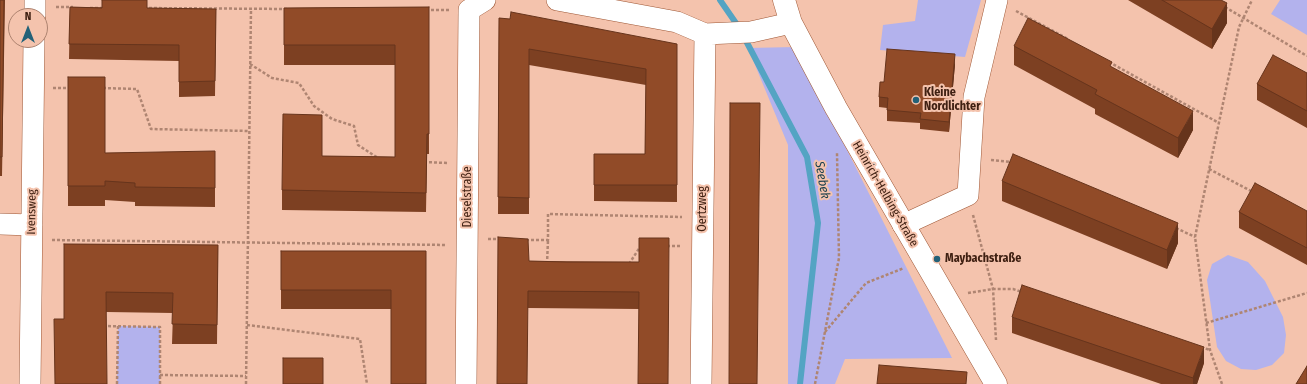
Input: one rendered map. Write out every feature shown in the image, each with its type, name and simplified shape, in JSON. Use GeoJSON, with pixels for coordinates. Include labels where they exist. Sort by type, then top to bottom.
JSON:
{"type":"FeatureCollection","features":[{"type":"Feature","properties":{"kind":"street"},"geometry":{"type":"LineString","coordinates":[[557,0],[677,22],[705,34],[751,32],[791,23]]}},
{"type":"Feature","properties":{"kind":"street","name":"Heinrich-Helbing-Straße"},"geometry":{"type":"LineString","coordinates":[[784,0],[791,23],[836,108],[996,384]]}},
{"type":"Feature","properties":{"kind":"street"},"geometry":{"type":"LineString","coordinates":[[903,225],[968,195],[974,97],[1004,4]]}},
{"type":"Feature","properties":{"kind":"street","name":"Dieselstraße"},"geometry":{"type":"LineString","coordinates":[[466,384],[468,164],[477,5]]}},
{"type":"Feature","properties":{"kind":"street","name":"Oertzweg"},"geometry":{"type":"LineString","coordinates":[[701,384],[705,34]]}},
{"type":"Feature","properties":{"kind":"street","name":"Ivensweg"},"geometry":{"type":"LineString","coordinates":[[30,384],[34,48]]}},
{"type":"Feature","properties":{"kind":"street"},"geometry":{"type":"LineString","coordinates":[[0,224],[32,233]]}},
{"type":"Feature","properties":{"kind":"path"},"geometry":{"type":"LineString","coordinates":[[1222,384],[1210,350],[1195,237],[1239,26],[1252,0]]}},
{"type":"Feature","properties":{"kind":"path"},"geometry":{"type":"LineString","coordinates":[[1004,4],[1073,42]]}},
{"type":"Feature","properties":{"kind":"path"},"geometry":{"type":"LineString","coordinates":[[1219,4],[1307,56]]}},
{"type":"Feature","properties":{"kind":"path"},"geometry":{"type":"LineString","coordinates":[[422,10],[477,5]]}},
{"type":"Feature","properties":{"kind":"path"},"geometry":{"type":"LineString","coordinates":[[48,8],[81,8]]}},
{"type":"Feature","properties":{"kind":"path"},"geometry":{"type":"LineString","coordinates":[[89,8],[112,8]]}},
{"type":"Feature","properties":{"kind":"path"},"geometry":{"type":"LineString","coordinates":[[143,8],[290,9]]}},
{"type":"Feature","properties":{"kind":"path"},"geometry":{"type":"LineString","coordinates":[[246,384],[251,9]]}},
{"type":"Feature","properties":{"kind":"path"},"geometry":{"type":"LineString","coordinates":[[1108,61],[1219,123]]}},
{"type":"Feature","properties":{"kind":"path"},"geometry":{"type":"LineString","coordinates":[[250,64],[272,78],[299,83],[314,106],[332,119],[354,126],[358,145],[379,159]]}},
{"type":"Feature","properties":{"kind":"path"},"geometry":{"type":"LineString","coordinates":[[34,88],[74,88]]}},
{"type":"Feature","properties":{"kind":"path"},"geometry":{"type":"LineString","coordinates":[[97,88],[137,88],[151,129],[249,132]]}},
{"type":"Feature","properties":{"kind":"path"},"geometry":{"type":"LineString","coordinates":[[815,384],[839,258],[837,147]]}},
{"type":"Feature","properties":{"kind":"path"},"geometry":{"type":"LineString","coordinates":[[970,159],[1018,162]]}},
{"type":"Feature","properties":{"kind":"path"},"geometry":{"type":"LineString","coordinates":[[416,161],[468,164]]}},
{"type":"Feature","properties":{"kind":"path"},"geometry":{"type":"LineString","coordinates":[[1209,169],[1258,194]]}},
{"type":"Feature","properties":{"kind":"path"},"geometry":{"type":"LineString","coordinates":[[968,195],[993,289],[996,344]]}},
{"type":"Feature","properties":{"kind":"path"},"geometry":{"type":"LineString","coordinates":[[547,270],[548,214],[703,217]]}},
{"type":"Feature","properties":{"kind":"path"},"geometry":{"type":"LineString","coordinates":[[1174,228],[1195,237]]}},
{"type":"Feature","properties":{"kind":"path"},"geometry":{"type":"LineString","coordinates":[[32,233],[248,242],[467,242],[504,240]]}},
{"type":"Feature","properties":{"kind":"path"},"geometry":{"type":"LineString","coordinates":[[518,240],[548,240]]}},
{"type":"Feature","properties":{"kind":"path"},"geometry":{"type":"LineString","coordinates":[[663,246],[703,246]]}},
{"type":"Feature","properties":{"kind":"path"},"geometry":{"type":"LineString","coordinates":[[627,267],[640,247],[648,247]]}},
{"type":"Feature","properties":{"kind":"path"},"geometry":{"type":"LineString","coordinates":[[825,332],[866,283],[923,260]]}},
{"type":"Feature","properties":{"kind":"path"},"geometry":{"type":"LineString","coordinates":[[944,296],[993,289],[1013,289],[1028,294]]}},
{"type":"Feature","properties":{"kind":"path"},"geometry":{"type":"LineString","coordinates":[[1206,323],[1307,293]]}},
{"type":"Feature","properties":{"kind":"path"},"geometry":{"type":"LineString","coordinates":[[247,325],[360,339],[367,384]]}},
{"type":"Feature","properties":{"kind":"path"},"geometry":{"type":"LineString","coordinates":[[96,326],[160,327],[160,384]]}},
{"type":"Feature","properties":{"kind":"path"},"geometry":{"type":"LineString","coordinates":[[117,384],[118,326]]}},
{"type":"Feature","properties":{"kind":"path"},"geometry":{"type":"LineString","coordinates":[[1195,345],[1210,350]]}},
{"type":"Feature","properties":{"kind":"path"},"geometry":{"type":"LineString","coordinates":[[160,375],[246,376]]}},
{"type":"Feature","properties":{"kind":"shaded area"},"geometry":{"type":"Polygon","coordinates":[[[918,0],[981,0],[965,57],[880,50],[883,25],[915,21],[918,0]]]}},
{"type":"Feature","properties":{"kind":"shaded area"},"geometry":{"type":"Polygon","coordinates":[[[1280,0],[1307,0],[1307,35],[1271,14],[1280,0]]]}},
{"type":"Feature","properties":{"kind":"shaded area"},"geometry":{"type":"Polygon","coordinates":[[[795,47],[952,358],[845,359],[835,384],[788,384],[788,145],[748,48],[795,47]]]}},
{"type":"Feature","properties":{"kind":"shaded area"},"geometry":{"type":"Polygon","coordinates":[[[1228,255],[1248,262],[1265,281],[1283,317],[1286,335],[1284,353],[1272,365],[1256,370],[1241,369],[1226,361],[1217,347],[1207,280],[1212,264],[1228,255]]]}},
{"type":"Feature","properties":{"kind":"shaded area"},"geometry":{"type":"Polygon","coordinates":[[[118,326],[160,327],[160,384],[117,384],[118,326]]]}},
{"type":"Feature","properties":{"kind":"building"},"geometry":{"type":"Polygon","coordinates":[[[0,0],[4,0],[2,157],[0,157],[0,0]]]}},
{"type":"Feature","properties":{"kind":"building"},"geometry":{"type":"Polygon","coordinates":[[[102,0],[147,0],[147,8],[216,9],[215,81],[179,82],[179,45],[69,44],[70,7],[102,8],[102,0]]]}},
{"type":"Feature","properties":{"kind":"building"},"geometry":{"type":"Polygon","coordinates":[[[1162,0],[1221,0],[1227,3],[1212,29],[1162,0]]]}},
{"type":"Feature","properties":{"kind":"building"},"geometry":{"type":"Polygon","coordinates":[[[429,7],[429,134],[427,134],[426,193],[282,190],[283,114],[322,115],[322,156],[395,157],[395,45],[284,45],[284,8],[429,7]]]}},
{"type":"Feature","properties":{"kind":"building"},"geometry":{"type":"Polygon","coordinates":[[[511,12],[677,44],[677,185],[594,185],[594,154],[645,154],[646,69],[529,49],[529,198],[498,197],[499,18],[510,19],[511,12]]]}},
{"type":"Feature","properties":{"kind":"building"},"geometry":{"type":"Polygon","coordinates":[[[1028,18],[1112,62],[1110,66],[1193,111],[1178,138],[1095,94],[1097,90],[1014,46],[1028,18]]]}},
{"type":"Feature","properties":{"kind":"building","name":"Kleine Nordlichter"},"geometry":{"type":"Polygon","coordinates":[[[887,49],[955,54],[949,122],[920,119],[921,113],[887,110],[888,98],[879,97],[880,82],[884,82],[887,49]]]}},
{"type":"Feature","properties":{"kind":"building"},"geometry":{"type":"Polygon","coordinates":[[[1273,55],[1307,73],[1307,111],[1257,84],[1273,55]]]}},
{"type":"Feature","properties":{"kind":"building"},"geometry":{"type":"Polygon","coordinates":[[[68,77],[105,77],[105,153],[215,151],[215,188],[135,187],[135,183],[105,181],[105,186],[68,186],[68,77]]]}},
{"type":"Feature","properties":{"kind":"building"},"geometry":{"type":"Polygon","coordinates":[[[730,103],[760,103],[757,384],[729,384],[730,103]]]}},
{"type":"Feature","properties":{"kind":"building"},"geometry":{"type":"Polygon","coordinates":[[[1013,154],[1178,223],[1167,250],[1002,181],[1013,154]]]}},
{"type":"Feature","properties":{"kind":"building"},"geometry":{"type":"Polygon","coordinates":[[[1255,183],[1307,211],[1307,248],[1239,212],[1255,183]]]}},
{"type":"Feature","properties":{"kind":"building"},"geometry":{"type":"Polygon","coordinates":[[[498,237],[528,239],[529,261],[567,262],[639,262],[639,238],[669,238],[668,384],[638,384],[639,292],[528,291],[527,384],[497,384],[498,237]]]}},
{"type":"Feature","properties":{"kind":"building"},"geometry":{"type":"Polygon","coordinates":[[[64,244],[218,245],[217,325],[172,324],[173,293],[106,292],[107,384],[55,384],[54,319],[64,319],[64,244]]]}},
{"type":"Feature","properties":{"kind":"building"},"geometry":{"type":"Polygon","coordinates":[[[281,251],[426,251],[426,384],[391,384],[391,290],[281,290],[281,251]]]}},
{"type":"Feature","properties":{"kind":"building"},"geometry":{"type":"Polygon","coordinates":[[[1022,285],[1204,347],[1193,378],[1012,317],[1022,285]]]}},
{"type":"Feature","properties":{"kind":"building"},"geometry":{"type":"Polygon","coordinates":[[[283,358],[323,358],[323,384],[283,384],[283,358]]]}},
{"type":"Feature","properties":{"kind":"building"},"geometry":{"type":"Polygon","coordinates":[[[879,365],[967,372],[966,384],[877,384],[879,365]]]}},
{"type":"Feature","properties":{"kind":"building"},"geometry":{"type":"Polygon","coordinates":[[[1307,366],[1307,384],[1296,384],[1307,366]]]}},
{"type":"Feature","properties":{"kind":"waterway","name":"Seebek"},"geometry":{"type":"LineString","coordinates":[[720,0],[740,29]]}},
{"type":"Feature","properties":{"kind":"waterway","name":"Seebek"},"geometry":{"type":"LineString","coordinates":[[744,37],[807,157],[818,223],[800,384]]}},
{"type":"Feature","properties":{"kind":"place","name":"Kleine Nordlichter"},"geometry":{"type":"Point","coordinates":[916,100]}},
{"type":"Feature","properties":{"kind":"place","name":"Maybachstraße"},"geometry":{"type":"Point","coordinates":[937,259]}}]}
